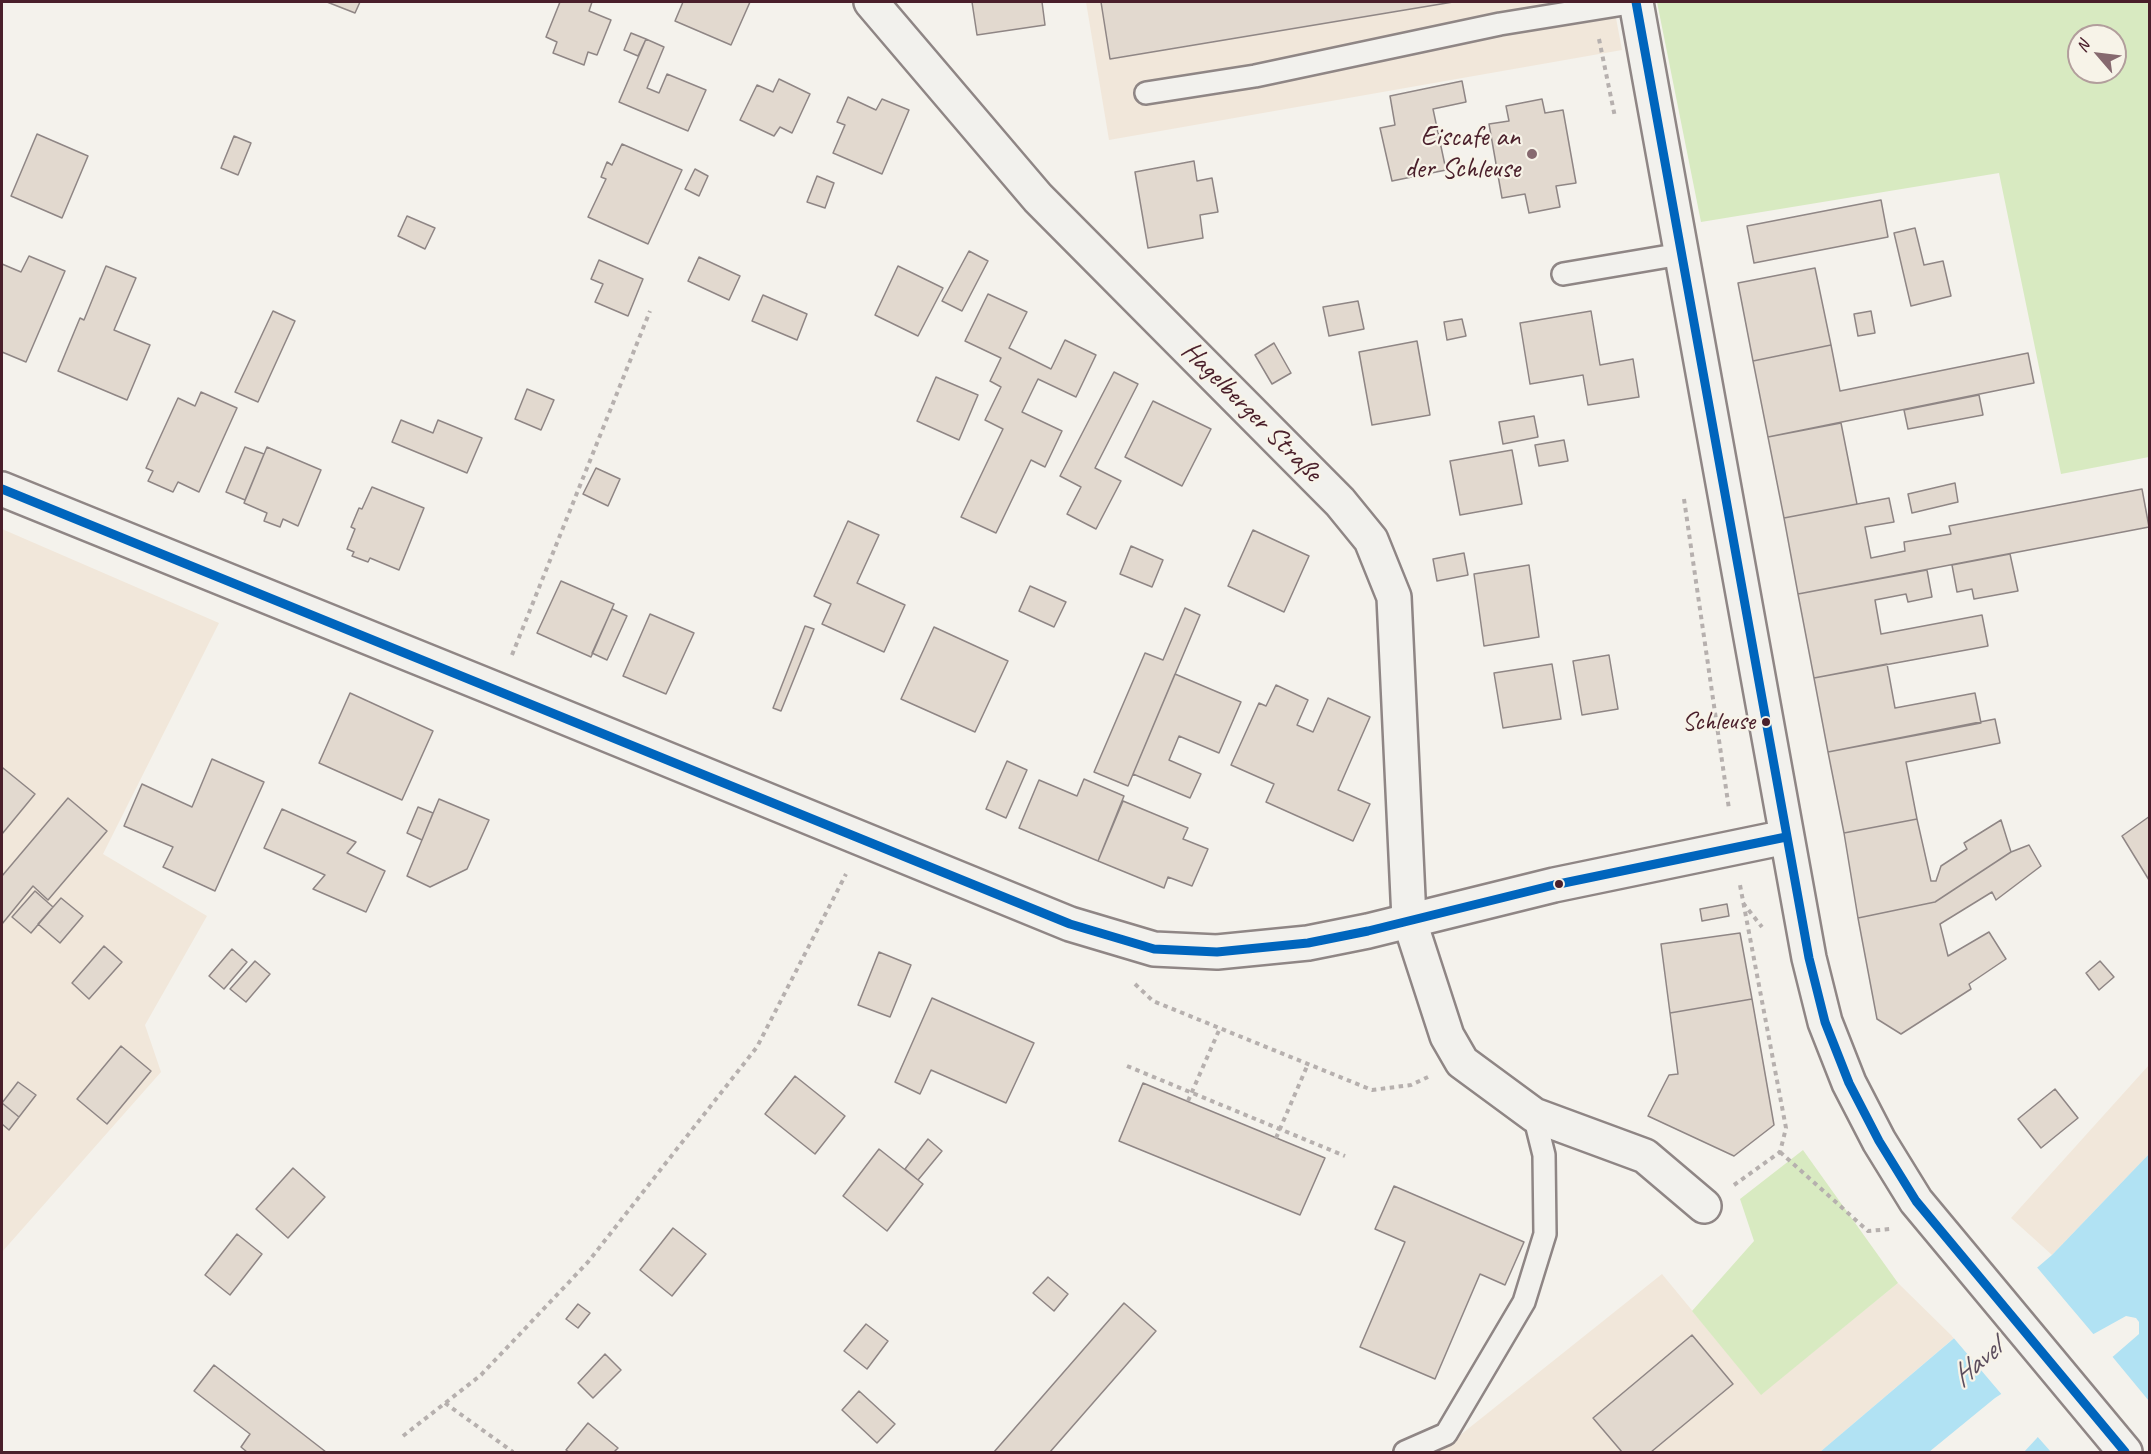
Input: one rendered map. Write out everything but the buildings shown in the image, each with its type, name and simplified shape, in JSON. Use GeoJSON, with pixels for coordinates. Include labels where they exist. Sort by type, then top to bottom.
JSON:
{"type":"FeatureCollection","features":[{"type":"Feature","properties":{"kind":"main road","name":"Hagelberger Straße"},"geometry":{"type":"LineString","coordinates":[[871,2],[1038,198],[1340,502],[1371,540],[1394,597],[1409,919],[1447,1036],[1462,1062]]}},
{"type":"Feature","properties":{"kind":"main road"},"geometry":{"type":"LineString","coordinates":[[1636,2],[1786,837],[1809,958],[1825,1023],[1849,1083],[1879,1141],[1926,1216],[2125,1452]]}},
{"type":"Feature","properties":{"kind":"main road"},"geometry":{"type":"LineString","coordinates":[[2,489],[864,838],[1070,924],[1154,949],[1217,952],[1308,944],[1554,885],[1786,837]]}},
{"type":"Feature","properties":{"kind":"main road"},"geometry":{"type":"LineString","coordinates":[[1462,1062],[1534,1115],[1645,1156],[1704,1206]]}},
{"type":"Feature","properties":{"kind":"lane"},"geometry":{"type":"LineString","coordinates":[[1146,93],[1255,76],[1500,24],[1636,2]]}},
{"type":"Feature","properties":{"kind":"lane"},"geometry":{"type":"LineString","coordinates":[[1563,274],[1682,254]]}},
{"type":"Feature","properties":{"kind":"lane"},"geometry":{"type":"LineString","coordinates":[[1405,1452],[1446,1434],[1524,1302],[1545,1234],[1545,1155],[1534,1115]]}},
{"type":"Feature","properties":{"kind":"path"},"geometry":{"type":"LineString","coordinates":[[1593,9],[1617,124]]}},
{"type":"Feature","properties":{"kind":"path"},"geometry":{"type":"LineString","coordinates":[[498,690],[650,311]]}},
{"type":"Feature","properties":{"kind":"path"},"geometry":{"type":"LineString","coordinates":[[1684,495],[1734,848]]}},
{"type":"Feature","properties":{"kind":"path"},"geometry":{"type":"LineString","coordinates":[[402,1436],[481,1375],[588,1262],[757,1047],[864,838]]}},
{"type":"Feature","properties":{"kind":"path"},"geometry":{"type":"LineString","coordinates":[[1704,1206],[1780,1152],[1786,1128],[1742,902]]}},
{"type":"Feature","properties":{"kind":"path"},"geometry":{"type":"LineString","coordinates":[[1128,978],[1153,1001],[1372,1090],[1411,1085],[1462,1062]]}},
{"type":"Feature","properties":{"kind":"path"},"geometry":{"type":"LineString","coordinates":[[1188,1101],[1220,1028]]}},
{"type":"Feature","properties":{"kind":"path"},"geometry":{"type":"LineString","coordinates":[[1276,1138],[1308,1064]]}},
{"type":"Feature","properties":{"kind":"path"},"geometry":{"type":"LineString","coordinates":[[1127,1065],[1345,1156]]}},
{"type":"Feature","properties":{"kind":"path"},"geometry":{"type":"LineString","coordinates":[[1780,1152],[1868,1232]]}},
{"type":"Feature","properties":{"kind":"path"},"geometry":{"type":"LineString","coordinates":[[445,1403],[513,1452]]}},
{"type":"Feature","properties":{"kind":"shaded area"},"geometry":{"type":"Polygon","coordinates":[[[1086,2],[1613,2],[1622,50],[1109,140],[1086,2]]]}},
{"type":"Feature","properties":{"kind":"shaded area"},"geometry":{"type":"Polygon","coordinates":[[[2,529],[219,623],[103,854],[207,916],[145,1025],[161,1072],[2,1252],[2,529]]]}},
{"type":"Feature","properties":{"kind":"shaded area"},"geometry":{"type":"Polygon","coordinates":[[[2149,1065],[2149,1154],[2052,1255],[2011,1218],[2149,1065]]]}},
{"type":"Feature","properties":{"kind":"shaded area"},"geometry":{"type":"Polygon","coordinates":[[[1662,1274],[1761,1394],[1898,1283],[1954,1338],[1820,1452],[1439,1452],[1662,1274]]]}},
{"type":"Feature","properties":{"kind":"green space"},"geometry":{"type":"Polygon","coordinates":[[[1657,2],[2149,2],[2149,457],[2061,474],[1999,173],[1701,222],[1657,2]]]}},
{"type":"Feature","properties":{"kind":"green space"},"geometry":{"type":"Polygon","coordinates":[[[1803,1150],[1898,1283],[1761,1395],[1692,1311],[1754,1241],[1740,1199],[1803,1150]]]}},
{"type":"Feature","properties":{"kind":"water","name":"Havel"},"geometry":{"type":"Polygon","coordinates":[[[2149,1154],[2149,1437],[2129,1452],[2024,1452],[2109,1360],[2139,1334],[2139,1322],[2136,1318],[2126,1316],[2090,1336],[1995,1398],[1929,1452],[1820,1452],[2052,1255],[2149,1154]]]}},
{"type":"Feature","properties":{"kind":"pier"},"geometry":{"type":"Polygon","coordinates":[[[2035,1265],[2095,1336],[2003,1396],[1952,1336],[2035,1265]]]}},
{"type":"Feature","properties":{"kind":"pier"},"geometry":{"type":"Polygon","coordinates":[[[2111,1355],[2149,1401],[2150,1441],[2134,1452],[2051,1452],[2036,1435],[2111,1355]]]}},
{"type":"Feature","properties":{"kind":"transit line"},"geometry":{"type":"LineString","coordinates":[[1636,2],[1809,958],[1825,1022],[1849,1083],[1879,1141],[1916,1201],[2125,1452]]}},
{"type":"Feature","properties":{"kind":"transit line"},"geometry":{"type":"LineString","coordinates":[[2,489],[1070,924],[1154,949],[1217,952],[1308,943],[1368,931],[1554,885],[1786,837]]}},
{"type":"Feature","properties":{"kind":"place","name":"Eiscafe an der Schleuse"},"geometry":{"type":"Point","coordinates":[1532,154]}},
{"type":"Feature","properties":{"kind":"place","name":"Schleuse"},"geometry":{"type":"Point","coordinates":[1766,722]}}]}
